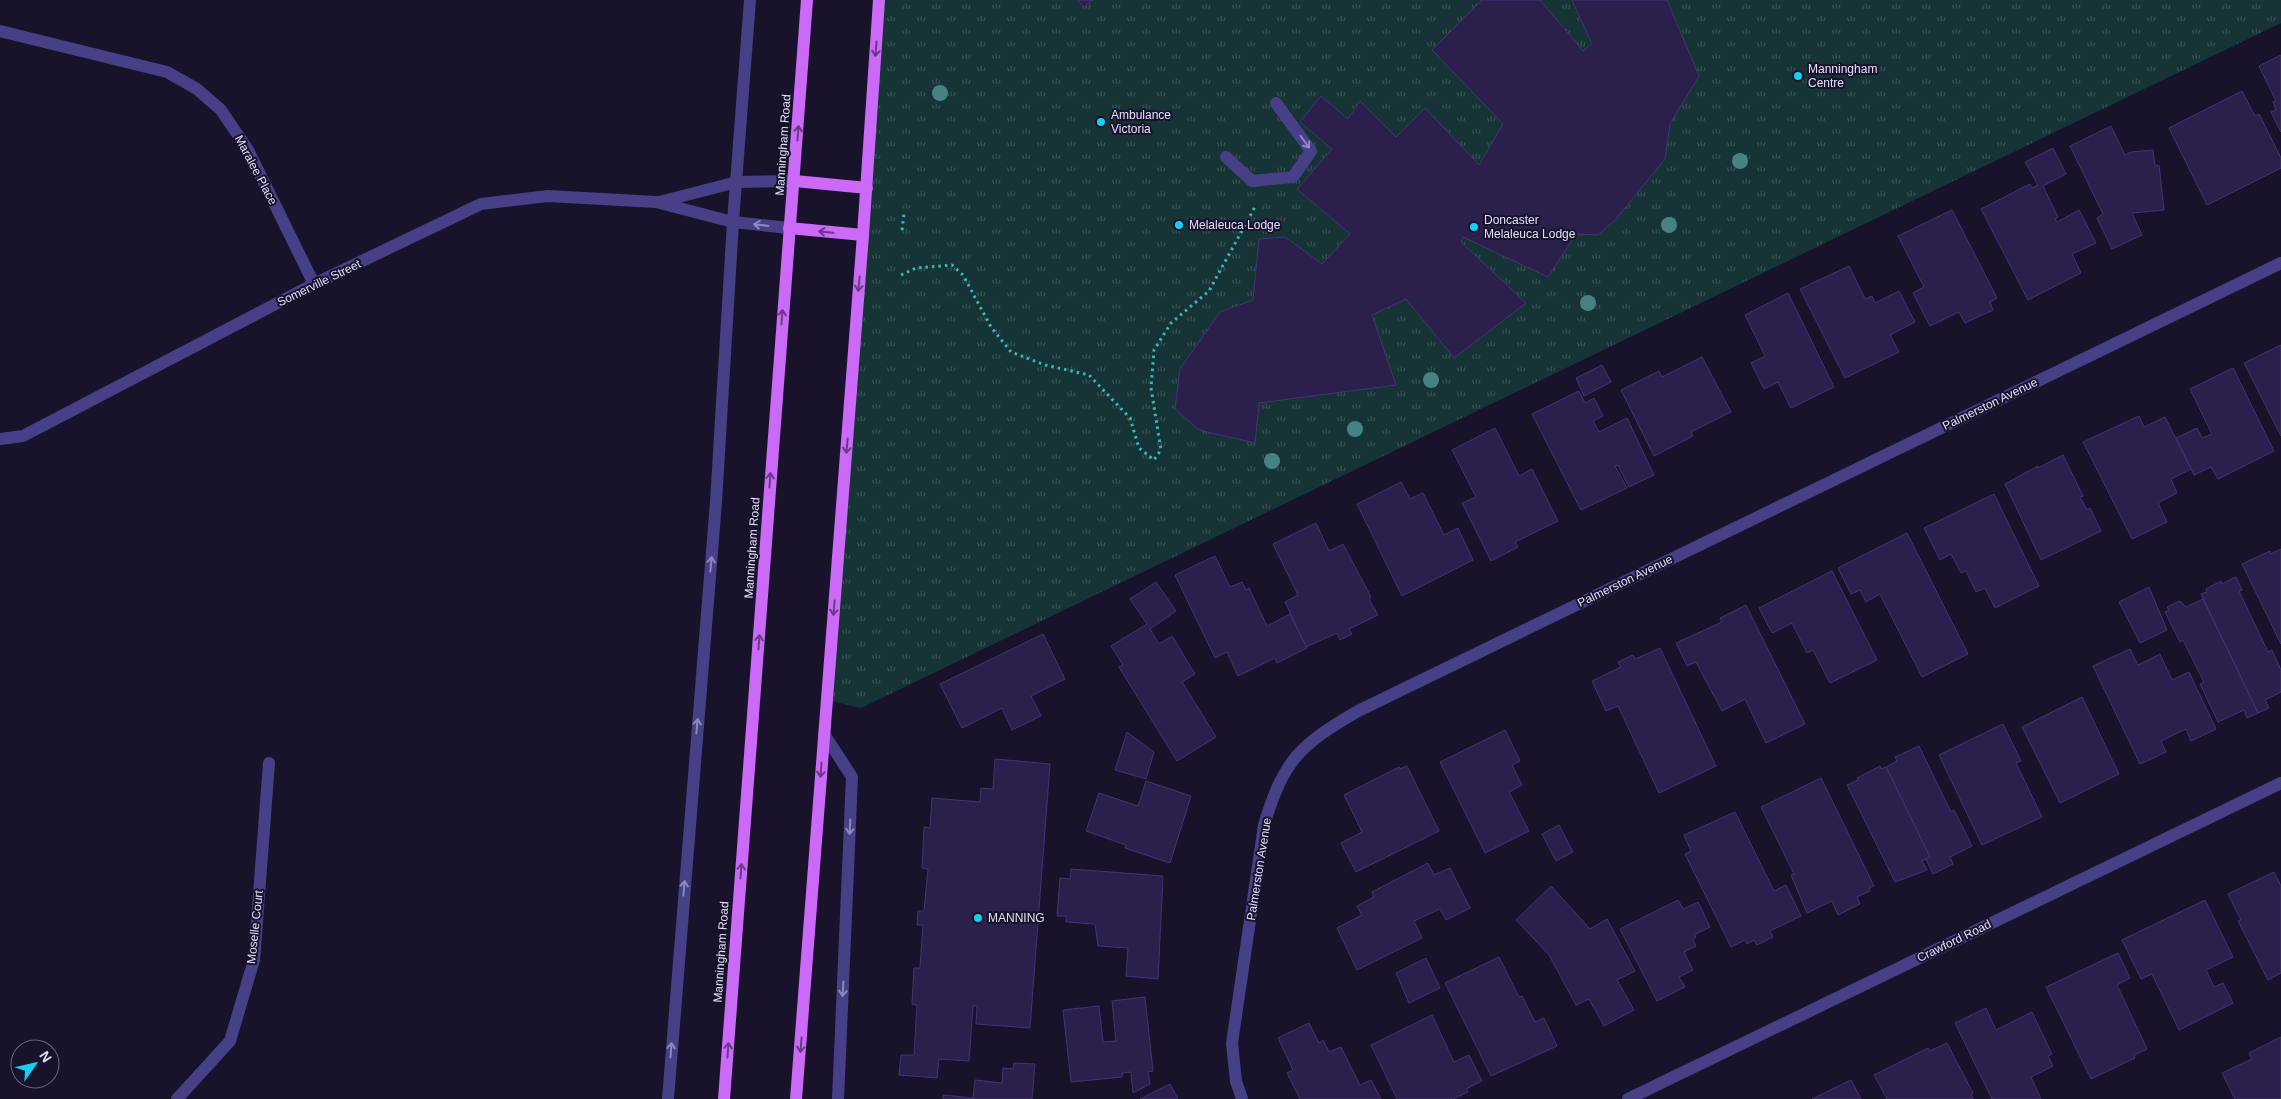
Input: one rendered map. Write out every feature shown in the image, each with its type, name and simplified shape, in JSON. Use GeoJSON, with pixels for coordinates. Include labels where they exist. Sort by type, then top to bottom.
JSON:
{"type":"FeatureCollection","features":[{"type":"Feature","properties":{"kind":"main road","name":"Manningham Road"},"geometry":{"type":"LineString","coordinates":[[724,1099],[807,0]]}},
{"type":"Feature","properties":{"kind":"main road"},"geometry":{"type":"LineString","coordinates":[[796,1099],[867,188],[879,0]]}},
{"type":"Feature","properties":{"kind":"main road"},"geometry":{"type":"LineString","coordinates":[[794,182],[867,188]]}},
{"type":"Feature","properties":{"kind":"main road"},"geometry":{"type":"LineString","coordinates":[[789,228],[863,235]]}},
{"type":"Feature","properties":{"kind":"street"},"geometry":{"type":"LineString","coordinates":[[668,1099],[716,502],[733,222],[750,0]]}},
{"type":"Feature","properties":{"kind":"street","name":"Maralee Place"},"geometry":{"type":"LineString","coordinates":[[0,31],[167,72],[197,89],[221,110],[248,150],[314,284]]}},
{"type":"Feature","properties":{"kind":"street"},"geometry":{"type":"LineString","coordinates":[[1226,157],[1252,181],[1292,177],[1311,151],[1276,103]]}},
{"type":"Feature","properties":{"kind":"street","name":"Somerville Street"},"geometry":{"type":"LineString","coordinates":[[656,202],[737,182],[794,182]]}},
{"type":"Feature","properties":{"kind":"street","name":"Somerville Street"},"geometry":{"type":"LineString","coordinates":[[0,439],[22,436],[314,284],[481,204],[548,196],[656,202],[733,222],[789,228]]}},
{"type":"Feature","properties":{"kind":"street","name":"Palmerston Avenue"},"geometry":{"type":"LineString","coordinates":[[1242,1099],[1236,1080],[1232,1043],[1264,825],[1275,790],[1292,759],[1323,732],[1376,702],[2281,263]]}},
{"type":"Feature","properties":{"kind":"street"},"geometry":{"type":"LineString","coordinates":[[824,734],[852,778],[838,1099]]}},
{"type":"Feature","properties":{"kind":"street","name":"Moselle Court"},"geometry":{"type":"LineString","coordinates":[[177,1099],[230,1041],[254,960],[269,763]]}},
{"type":"Feature","properties":{"kind":"street","name":"Crawford Road"},"geometry":{"type":"LineString","coordinates":[[1628,1099],[2281,783]]}},
{"type":"Feature","properties":{"kind":"path"},"geometry":{"type":"LineString","coordinates":[[901,275],[916,268],[952,265],[963,275],[991,327],[1011,352],[1045,366],[1089,375],[1130,418],[1139,448],[1154,460],[1162,450],[1151,388],[1154,350],[1171,323],[1209,291],[1256,204],[1252,181]]}},
{"type":"Feature","properties":{"kind":"path"},"geometry":{"type":"LineString","coordinates":[[902,230],[904,212]]}},
{"type":"Feature","properties":{"kind":"green space","name":"Manningham Centre"},"geometry":{"type":"Polygon","coordinates":[[[876,0],[2281,0],[2281,23],[861,708],[827,700],[876,0]]]}},
{"type":"Feature","properties":{"kind":"building"},"geometry":{"type":"Polygon","coordinates":[[[1077,0],[1093,0],[1084,7],[1077,0]]]}},
{"type":"Feature","properties":{"kind":"building","name":"Doncaster Melaleuca Lodge"},"geometry":{"type":"Polygon","coordinates":[[[1482,0],[1540,0],[1583,51],[1592,44],[1572,0],[1667,0],[1699,76],[1670,124],[1665,159],[1616,219],[1598,235],[1576,234],[1548,277],[1463,237],[1461,242],[1526,303],[1454,358],[1406,299],[1372,315],[1396,385],[1259,403],[1255,443],[1199,430],[1175,409],[1180,369],[1220,312],[1253,300],[1259,239],[1285,237],[1322,264],[1350,234],[1297,189],[1332,149],[1300,122],[1321,96],[1348,119],[1360,101],[1396,137],[1425,108],[1479,165],[1503,124],[1432,50],[1482,0]]]}},
{"type":"Feature","properties":{"kind":"building"},"geometry":{"type":"Polygon","coordinates":[[[2281,55],[2281,132],[2271,112],[2276,110],[2273,102],[2276,101],[2259,66],[2281,55]]]}},
{"type":"Feature","properties":{"kind":"building"},"geometry":{"type":"Polygon","coordinates":[[[2242,91],[2255,116],[2259,114],[2281,158],[2281,168],[2207,205],[2169,128],[2242,91]]]}},
{"type":"Feature","properties":{"kind":"building"},"geometry":{"type":"Polygon","coordinates":[[[2111,126],[2125,155],[2131,152],[2153,150],[2155,166],[2159,165],[2164,210],[2132,213],[2142,235],[2112,249],[2097,218],[2103,214],[2070,146],[2111,126]]]}},
{"type":"Feature","properties":{"kind":"building"},"geometry":{"type":"Polygon","coordinates":[[[2053,148],[2066,174],[2043,186],[2058,217],[2055,219],[2057,222],[2079,210],[2096,243],[2072,254],[2081,273],[2028,300],[1981,209],[2030,184],[2032,188],[2038,185],[2025,162],[2053,148]]]}},
{"type":"Feature","properties":{"kind":"building"},"geometry":{"type":"Polygon","coordinates":[[[1952,210],[1997,298],[1990,302],[1993,310],[1965,323],[1959,312],[1930,326],[1913,293],[1924,287],[1898,236],[1952,210]]]}},
{"type":"Feature","properties":{"kind":"building"},"geometry":{"type":"Polygon","coordinates":[[[1849,266],[1865,299],[1872,296],[1875,303],[1899,291],[1915,322],[1890,335],[1899,352],[1845,378],[1800,289],[1849,266]]]}},
{"type":"Feature","properties":{"kind":"building"},"geometry":{"type":"Polygon","coordinates":[[[1788,293],[1834,387],[1791,408],[1778,382],[1764,389],[1751,363],[1765,356],[1745,315],[1788,293]]]}},
{"type":"Feature","properties":{"kind":"building"},"geometry":{"type":"Polygon","coordinates":[[[2281,345],[2281,436],[2244,363],[2281,345]]]}},
{"type":"Feature","properties":{"kind":"building"},"geometry":{"type":"Polygon","coordinates":[[[1702,357],[1731,412],[1691,432],[1693,436],[1654,456],[1621,390],[1659,371],[1662,377],[1702,357]]]}},
{"type":"Feature","properties":{"kind":"building"},"geometry":{"type":"Polygon","coordinates":[[[1602,365],[1611,382],[1584,396],[1576,378],[1602,365]]]}},
{"type":"Feature","properties":{"kind":"building"},"geometry":{"type":"Polygon","coordinates":[[[2233,368],[2274,451],[2218,479],[2211,467],[2194,475],[2176,438],[2197,428],[2202,438],[2212,434],[2190,389],[2233,368]]]}},
{"type":"Feature","properties":{"kind":"building"},"geometry":{"type":"Polygon","coordinates":[[[1579,391],[1585,403],[1594,398],[1603,416],[1593,421],[1599,432],[1627,418],[1654,475],[1629,487],[1618,465],[1615,466],[1627,488],[1581,510],[1532,414],[1579,391]]]}},
{"type":"Feature","properties":{"kind":"building"},"geometry":{"type":"Polygon","coordinates":[[[2139,416],[2144,427],[2165,417],[2191,469],[2171,479],[2177,493],[2158,503],[2167,522],[2132,539],[2083,442],[2139,416]]]}},
{"type":"Feature","properties":{"kind":"building"},"geometry":{"type":"Polygon","coordinates":[[[1495,428],[1519,476],[1532,469],[1558,521],[1515,542],[1518,547],[1491,561],[1462,503],[1476,497],[1452,450],[1495,428]]]}},
{"type":"Feature","properties":{"kind":"building"},"geometry":{"type":"Polygon","coordinates":[[[2063,455],[2083,496],[2080,497],[2087,510],[2090,508],[2101,531],[2041,560],[2005,484],[2063,455]]]}},
{"type":"Feature","properties":{"kind":"building"},"geometry":{"type":"Polygon","coordinates":[[[1401,482],[1410,499],[1423,493],[1444,535],[1458,528],[1473,560],[1402,596],[1357,504],[1401,482]]]}},
{"type":"Feature","properties":{"kind":"building"},"geometry":{"type":"Polygon","coordinates":[[[1994,494],[2039,586],[1995,608],[1985,588],[1976,592],[1966,571],[1961,573],[1951,554],[1940,560],[1924,528],[1994,494]]]}},
{"type":"Feature","properties":{"kind":"building"},"geometry":{"type":"Polygon","coordinates":[[[1316,523],[1329,551],[1343,544],[1371,597],[1369,599],[1378,615],[1349,629],[1352,634],[1340,640],[1337,633],[1306,647],[1285,602],[1298,595],[1273,544],[1316,523]]]}},
{"type":"Feature","properties":{"kind":"building"},"geometry":{"type":"Polygon","coordinates":[[[1907,533],[1968,654],[1922,677],[1880,594],[1866,602],[1860,590],[1851,594],[1838,568],[1907,533]]]}},
{"type":"Feature","properties":{"kind":"building"},"geometry":{"type":"Polygon","coordinates":[[[2281,549],[2281,644],[2242,564],[2270,551],[2271,554],[2281,549]]]}},
{"type":"Feature","properties":{"kind":"building"},"geometry":{"type":"Polygon","coordinates":[[[1215,556],[1230,587],[1242,582],[1246,590],[1249,588],[1267,626],[1290,614],[1307,648],[1277,663],[1275,658],[1238,676],[1227,652],[1215,658],[1175,575],[1215,556]]]}},
{"type":"Feature","properties":{"kind":"building"},"geometry":{"type":"Polygon","coordinates":[[[1832,571],[1877,660],[1830,683],[1813,650],[1807,653],[1792,623],[1772,633],[1759,608],[1832,571]]]}},
{"type":"Feature","properties":{"kind":"building"},"geometry":{"type":"Polygon","coordinates":[[[2236,577],[2242,590],[2239,591],[2268,652],[2272,650],[2281,670],[2281,692],[2265,700],[2269,708],[2258,713],[2201,594],[2207,592],[2206,589],[2221,581],[2222,584],[2236,577]]]}},
{"type":"Feature","properties":{"kind":"building"},"geometry":{"type":"Polygon","coordinates":[[[1156,582],[1176,611],[1150,629],[1159,644],[1172,636],[1195,674],[1182,682],[1216,737],[1177,761],[1119,667],[1123,665],[1111,646],[1147,624],[1130,599],[1156,582]]]}},
{"type":"Feature","properties":{"kind":"building"},"geometry":{"type":"Polygon","coordinates":[[[2149,587],[2167,630],[2140,643],[2119,602],[2149,587]]]}},
{"type":"Feature","properties":{"kind":"building"},"geometry":{"type":"Polygon","coordinates":[[[2203,599],[2258,713],[2247,718],[2244,710],[2218,722],[2200,684],[2204,682],[2183,640],[2180,642],[2165,612],[2169,610],[2167,607],[2180,601],[2186,607],[2203,599]]]}},
{"type":"Feature","properties":{"kind":"building"},"geometry":{"type":"Polygon","coordinates":[[[1746,605],[1805,724],[1766,743],[1745,699],[1722,711],[1696,662],[1687,666],[1676,643],[1722,622],[1720,618],[1746,605]]]}},
{"type":"Feature","properties":{"kind":"building"},"geometry":{"type":"Polygon","coordinates":[[[1043,634],[1065,679],[1031,696],[1041,716],[1012,730],[1002,708],[962,728],[940,684],[1043,634]]]}},
{"type":"Feature","properties":{"kind":"building"},"geometry":{"type":"Polygon","coordinates":[[[1660,648],[1716,766],[1659,793],[1618,706],[1606,711],[1592,681],[1621,667],[1618,662],[1633,655],[1635,659],[1660,648]]]}},
{"type":"Feature","properties":{"kind":"building"},"geometry":{"type":"Polygon","coordinates":[[[2130,649],[2138,665],[2160,654],[2172,680],[2189,672],[2216,729],[2191,741],[2186,729],[2161,741],[2166,752],[2140,764],[2093,666],[2130,649]]]}},
{"type":"Feature","properties":{"kind":"building"},"geometry":{"type":"Polygon","coordinates":[[[2082,697],[2119,774],[2060,803],[2022,727],[2082,697]]]}},
{"type":"Feature","properties":{"kind":"building"},"geometry":{"type":"Polygon","coordinates":[[[2003,724],[2021,761],[2016,763],[2042,817],[1982,845],[1939,755],[2003,724]]]}},
{"type":"Feature","properties":{"kind":"building"},"geometry":{"type":"Polygon","coordinates":[[[1505,730],[1520,761],[1512,765],[1522,785],[1509,792],[1529,831],[1485,853],[1440,762],[1505,730]]]}},
{"type":"Feature","properties":{"kind":"building"},"geometry":{"type":"Polygon","coordinates":[[[1127,732],[1154,752],[1146,779],[1115,770],[1127,732]]]}},
{"type":"Feature","properties":{"kind":"building"},"geometry":{"type":"Polygon","coordinates":[[[1919,746],[1951,812],[1954,810],[1972,846],[1950,857],[1953,864],[1933,874],[1926,859],[1930,857],[1886,767],[1897,761],[1895,757],[1919,746]]]}},
{"type":"Feature","properties":{"kind":"building","name":"MANNING"},"geometry":{"type":"Polygon","coordinates":[[[995,759],[1050,764],[1030,1028],[976,1024],[977,1006],[973,1006],[969,1061],[939,1059],[937,1078],[899,1075],[901,1055],[914,1055],[917,1005],[912,1004],[914,968],[920,968],[923,925],[917,925],[918,911],[924,911],[928,869],[922,868],[924,827],[930,828],[932,798],[980,802],[981,788],[993,789],[995,759]]]}},
{"type":"Feature","properties":{"kind":"building"},"geometry":{"type":"Polygon","coordinates":[[[1407,766],[1439,831],[1356,872],[1341,843],[1362,832],[1344,795],[1399,767],[1400,769],[1407,766]]]}},
{"type":"Feature","properties":{"kind":"building"},"geometry":{"type":"Polygon","coordinates":[[[1880,766],[1881,769],[1886,767],[1930,857],[1922,861],[1927,870],[1895,882],[1847,785],[1880,766]]]}},
{"type":"Feature","properties":{"kind":"building"},"geometry":{"type":"Polygon","coordinates":[[[1821,778],[1874,886],[1869,888],[1870,891],[1857,897],[1860,904],[1838,915],[1832,901],[1807,913],[1791,875],[1794,874],[1761,807],[1821,778]]]}},
{"type":"Feature","properties":{"kind":"building"},"geometry":{"type":"Polygon","coordinates":[[[1146,781],[1191,796],[1170,863],[1125,848],[1126,845],[1086,831],[1099,793],[1138,806],[1146,781]]]}},
{"type":"Feature","properties":{"kind":"building"},"geometry":{"type":"Polygon","coordinates":[[[1735,812],[1774,891],[1786,885],[1801,916],[1770,931],[1773,937],[1757,945],[1754,940],[1747,944],[1745,940],[1731,947],[1685,854],[1691,851],[1684,835],[1735,812]]]}},
{"type":"Feature","properties":{"kind":"building"},"geometry":{"type":"Polygon","coordinates":[[[1559,825],[1573,852],[1556,861],[1542,834],[1559,825]]]}},
{"type":"Feature","properties":{"kind":"building"},"geometry":{"type":"Polygon","coordinates":[[[1428,863],[1434,875],[1450,868],[1470,908],[1446,920],[1440,909],[1414,921],[1422,938],[1357,970],[1337,928],[1362,915],[1357,906],[1374,897],[1372,892],[1428,863]]]}},
{"type":"Feature","properties":{"kind":"building"},"geometry":{"type":"Polygon","coordinates":[[[1071,869],[1163,876],[1158,979],[1126,976],[1128,948],[1098,946],[1095,924],[1066,922],[1066,916],[1057,916],[1060,878],[1070,879],[1071,869]]]}},
{"type":"Feature","properties":{"kind":"building"},"geometry":{"type":"Polygon","coordinates":[[[2274,872],[2281,886],[2281,973],[2268,980],[2238,921],[2241,920],[2228,894],[2274,872]]]}},
{"type":"Feature","properties":{"kind":"building"},"geometry":{"type":"Polygon","coordinates":[[[1551,886],[1590,929],[1607,919],[1635,971],[1617,980],[1634,1010],[1604,1026],[1589,999],[1576,1005],[1549,955],[1516,920],[1551,886]]]}},
{"type":"Feature","properties":{"kind":"building"},"geometry":{"type":"Polygon","coordinates":[[[1678,900],[1683,909],[1698,902],[1710,927],[1694,935],[1696,937],[1693,939],[1696,946],[1684,952],[1693,970],[1679,977],[1685,987],[1657,1001],[1620,929],[1678,900]]]}},
{"type":"Feature","properties":{"kind":"building"},"geometry":{"type":"Polygon","coordinates":[[[2205,900],[2233,957],[2206,970],[2214,987],[2223,983],[2233,1003],[2179,1030],[2152,974],[2141,979],[2122,940],[2205,900]]]}},
{"type":"Feature","properties":{"kind":"building"},"geometry":{"type":"Polygon","coordinates":[[[2118,953],[2130,978],[2117,985],[2147,1049],[2134,1055],[2135,1058],[2091,1079],[2046,987],[2118,953]]]}},
{"type":"Feature","properties":{"kind":"building"},"geometry":{"type":"Polygon","coordinates":[[[1499,957],[1519,997],[1522,996],[1535,1022],[1544,1018],[1557,1046],[1491,1076],[1445,983],[1499,957]]]}},
{"type":"Feature","properties":{"kind":"building"},"geometry":{"type":"Polygon","coordinates":[[[1426,958],[1440,988],[1409,1003],[1396,973],[1426,958]]]}},
{"type":"Feature","properties":{"kind":"building"},"geometry":{"type":"Polygon","coordinates":[[[1145,997],[1153,1071],[1148,1072],[1150,1084],[1133,1093],[1131,1072],[1122,1073],[1122,1077],[1071,1082],[1063,1010],[1099,1006],[1103,1042],[1116,1041],[1112,1001],[1145,997]]]}},
{"type":"Feature","properties":{"kind":"building"},"geometry":{"type":"Polygon","coordinates":[[[1986,1008],[1996,1030],[2032,1012],[2052,1054],[2048,1056],[2053,1066],[2031,1077],[2041,1099],[1992,1099],[1955,1023],[1986,1008]]]}},
{"type":"Feature","properties":{"kind":"building"},"geometry":{"type":"Polygon","coordinates":[[[1432,1015],[1454,1062],[1469,1055],[1482,1081],[1466,1089],[1468,1092],[1453,1099],[1397,1099],[1371,1045],[1432,1015]]]}},
{"type":"Feature","properties":{"kind":"building"},"geometry":{"type":"Polygon","coordinates":[[[1309,1023],[1319,1043],[1323,1040],[1329,1052],[1341,1047],[1360,1085],[1371,1080],[1381,1099],[1300,1099],[1287,1073],[1293,1070],[1278,1038],[1309,1023]]]}},
{"type":"Feature","properties":{"kind":"building"},"geometry":{"type":"Polygon","coordinates":[[[2281,1037],[2281,1099],[2235,1099],[2222,1073],[2252,1059],[2249,1053],[2281,1037]]]}},
{"type":"Feature","properties":{"kind":"building"},"geometry":{"type":"Polygon","coordinates":[[[1947,1043],[1973,1093],[1971,1094],[1973,1099],[1887,1099],[1874,1075],[1928,1048],[1930,1051],[1947,1043]]]}},
{"type":"Feature","properties":{"kind":"building"},"geometry":{"type":"Polygon","coordinates":[[[1014,1063],[1035,1064],[1032,1099],[973,1099],[975,1080],[1002,1083],[1003,1068],[1013,1069],[1014,1063]]]}},
{"type":"Feature","properties":{"kind":"building"},"geometry":{"type":"Polygon","coordinates":[[[1851,1080],[1861,1099],[1812,1099],[1851,1080]]]}},
{"type":"Feature","properties":{"kind":"building"},"geometry":{"type":"Polygon","coordinates":[[[1170,1084],[1178,1099],[1140,1099],[1170,1084]]]}},
{"type":"Feature","properties":{"kind":"building"},"geometry":{"type":"Polygon","coordinates":[[[943,1095],[973,1098],[973,1099],[943,1099],[943,1095]]]}},
{"type":"Feature","properties":{"kind":"place","name":"Manningham Centre"},"geometry":{"type":"Point","coordinates":[1798,76]}},
{"type":"Feature","properties":{"kind":"place","name":"Ambulance Victoria"},"geometry":{"type":"Point","coordinates":[1101,122]}},
{"type":"Feature","properties":{"kind":"place","name":"Melaleuca Lodge"},"geometry":{"type":"Point","coordinates":[1179,225]}},
{"type":"Feature","properties":{"kind":"place","name":"Doncaster Melaleuca Lodge"},"geometry":{"type":"Point","coordinates":[1474,227]}},
{"type":"Feature","properties":{"kind":"place","name":"MANNING"},"geometry":{"type":"Point","coordinates":[978,918]}}]}
